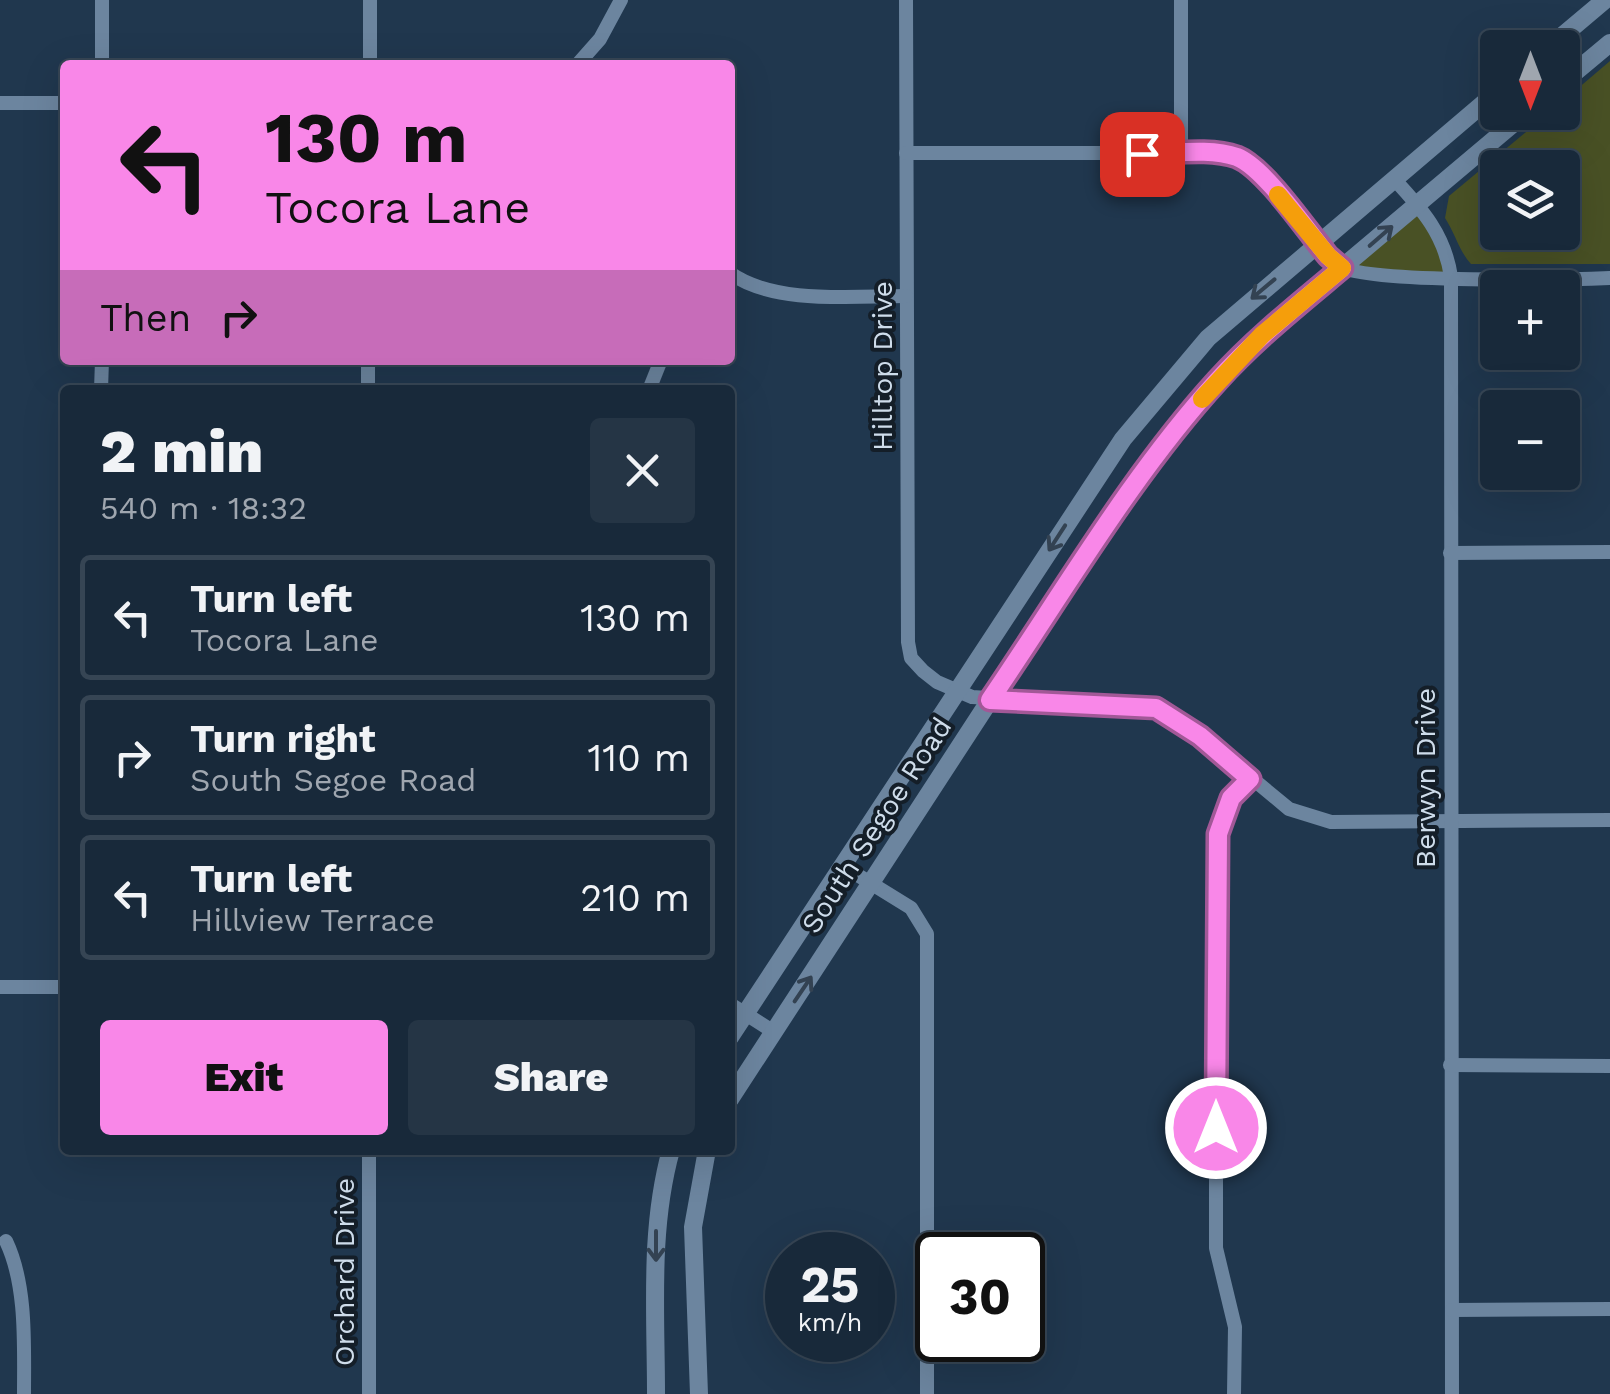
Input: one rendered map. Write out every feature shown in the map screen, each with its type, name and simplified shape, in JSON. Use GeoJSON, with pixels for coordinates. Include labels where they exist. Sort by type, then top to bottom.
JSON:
{"type":"FeatureCollection","features":[{"type":"Feature","properties":{"kind":"street"},"geometry":{"type":"LineString","coordinates":[[102,0],[102,60]]}},
{"type":"Feature","properties":{"kind":"street"},"geometry":{"type":"LineString","coordinates":[[370,0],[370,60]]}},
{"type":"Feature","properties":{"kind":"street"},"geometry":{"type":"LineString","coordinates":[[582,60],[600,40],[621,0]]}},
{"type":"Feature","properties":{"kind":"street","name":"Hilltop Drive"},"geometry":{"type":"LineString","coordinates":[[906,0],[908,642],[911,658],[922,671],[973,697]]}},
{"type":"Feature","properties":{"kind":"street"},"geometry":{"type":"LineString","coordinates":[[1181,0],[1181,154]]}},
{"type":"Feature","properties":{"kind":"street"},"geometry":{"type":"LineString","coordinates":[[1569,30],[1604,0]]}},
{"type":"Feature","properties":{"kind":"street"},"geometry":{"type":"LineString","coordinates":[[1580,68],[1610,43]]}},
{"type":"Feature","properties":{"kind":"street"},"geometry":{"type":"LineString","coordinates":[[0,103],[60,103]]}},
{"type":"Feature","properties":{"kind":"street","name":"South Segoe Road"},"geometry":{"type":"LineString","coordinates":[[735,1092],[872,885],[973,697],[1122,438],[1208,338],[1480,105]]}},
{"type":"Feature","properties":{"kind":"street","name":"South Segoe Road"},"geometry":{"type":"LineString","coordinates":[[738,1009],[842,866],[1216,382],[1262,335],[1506,130]]}},
{"type":"Feature","properties":{"kind":"street"},"geometry":{"type":"LineString","coordinates":[[906,153],[1214,153],[1236,157],[1253,166],[1342,268],[1359,273],[1451,277],[1610,278]]}},
{"type":"Feature","properties":{"kind":"street","name":"Berwyn Drive"},"geometry":{"type":"LineString","coordinates":[[1394,179],[1418,204],[1440,237],[1451,277],[1452,1394]]}},
{"type":"Feature","properties":{"kind":"street"},"geometry":{"type":"LineString","coordinates":[[735,276],[765,288],[805,296],[906,296]]}},
{"type":"Feature","properties":{"kind":"street"},"geometry":{"type":"LineString","coordinates":[[1450,553],[1610,552]]}},
{"type":"Feature","properties":{"kind":"street"},"geometry":{"type":"LineString","coordinates":[[973,697],[1156,708],[1200,736],[1289,810],[1331,822],[1610,820]]}},
{"type":"Feature","properties":{"kind":"street"},"geometry":{"type":"LineString","coordinates":[[1234,1394],[1235,1328],[1216,1248],[1216,891],[1218,834],[1231,798],[1250,779]]}},
{"type":"Feature","properties":{"kind":"street"},"geometry":{"type":"LineString","coordinates":[[842,866],[911,908],[927,934],[927,1394]]}},
{"type":"Feature","properties":{"kind":"street"},"geometry":{"type":"LineString","coordinates":[[0,987],[60,987]]}},
{"type":"Feature","properties":{"kind":"street"},"geometry":{"type":"LineString","coordinates":[[738,1009],[774,1032]]}},
{"type":"Feature","properties":{"kind":"street"},"geometry":{"type":"LineString","coordinates":[[1450,1065],[1610,1066]]}},
{"type":"Feature","properties":{"kind":"street","name":"Orchard Drive"},"geometry":{"type":"LineString","coordinates":[[369,1155],[369,1394]]}},
{"type":"Feature","properties":{"kind":"street"},"geometry":{"type":"LineString","coordinates":[[656,1394],[656,1230],[671,1155]]}},
{"type":"Feature","properties":{"kind":"street"},"geometry":{"type":"LineString","coordinates":[[699,1394],[693,1227],[705,1155]]}},
{"type":"Feature","properties":{"kind":"street"},"geometry":{"type":"LineString","coordinates":[[6,1240],[16,1262],[24,1394]]}},
{"type":"Feature","properties":{"kind":"street"},"geometry":{"type":"LineString","coordinates":[[1452,1310],[1610,1309]]}},
{"type":"Feature","properties":{"kind":"green space"},"geometry":{"type":"Polygon","coordinates":[[[1610,61],[1610,264],[1471,264],[1445,218],[1449,196],[1480,170],[1480,250],[1580,250],[1580,150],[1504,150],[1529,130],[1580,130],[1580,87],[1610,61]]]}},
{"type":"Feature","properties":{"kind":"green space"},"geometry":{"type":"Polygon","coordinates":[[[1418,204],[1451,277],[1359,273],[1358,256],[1418,204]]]}},
{"type":"Feature","properties":{"kind":"slow traffic"},"geometry":{"type":"LineString","coordinates":[[1202,399],[1262,335],[1342,268],[1278,195]]}},
{"type":"Feature","properties":{"kind":"route"},"geometry":{"type":"LineString","coordinates":[[1142,154],[1214,153],[1236,157],[1253,166],[1342,268],[1262,335],[1216,382],[1158,454],[990,700],[1156,708],[1200,736],[1250,779],[1231,798],[1218,834],[1216,1128]]}}]}
